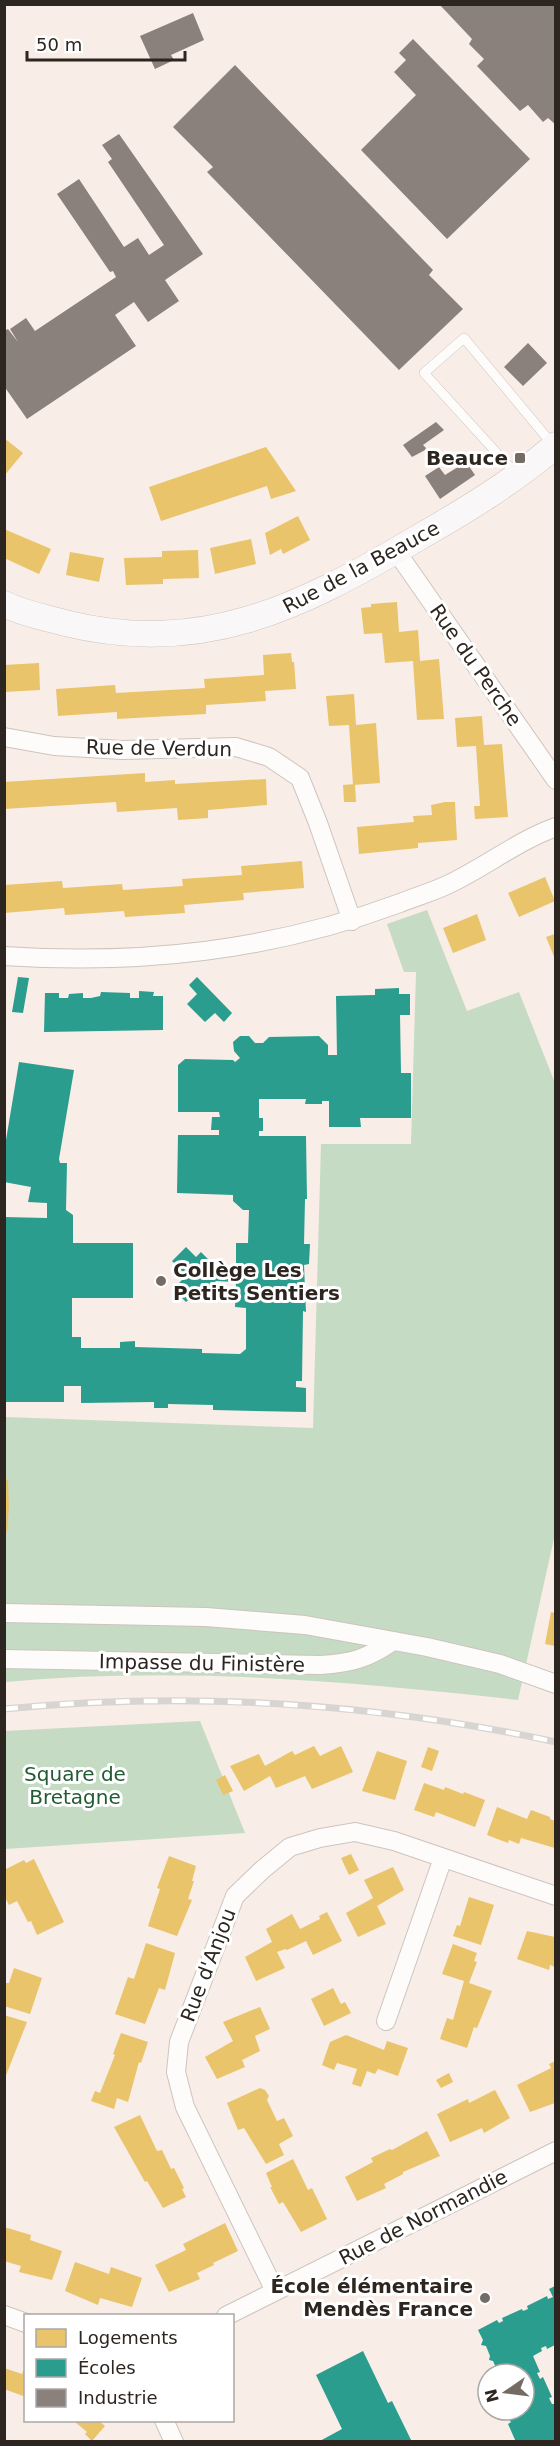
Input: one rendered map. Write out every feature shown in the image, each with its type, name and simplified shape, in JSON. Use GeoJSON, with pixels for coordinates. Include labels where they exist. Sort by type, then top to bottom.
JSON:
{"type":"FeatureCollection","features":[{"type":"Feature","properties":{"kind":"street","name":"Rue de la Beauce"},"geometry":{"type":"LineString","coordinates":[[4,604],[18,611],[93,630],[157,635],[228,626],[274,613],[313,596],[455,517],[518,476],[555,446]]}},
{"type":"Feature","properties":{"kind":"street","name":"Rue du Perche"},"geometry":{"type":"LineString","coordinates":[[396,551],[555,780]]}},
{"type":"Feature","properties":{"kind":"street","name":"Rue de Verdun"},"geometry":{"type":"LineString","coordinates":[[4,737],[54,746],[122,750],[236,747],[270,757],[300,778],[352,921]]}},
{"type":"Feature","properties":{"kind":"street"},"geometry":{"type":"LineString","coordinates":[[4,956],[67,960],[175,956],[240,947],[352,921],[447,885],[555,827]]}},
{"type":"Feature","properties":{"kind":"street","name":"Impasse du Finistère"},"geometry":{"type":"LineString","coordinates":[[4,1612],[206,1617],[305,1625],[500,1664],[555,1684]]}},
{"type":"Feature","properties":{"kind":"street","name":"Impasse du Finistère"},"geometry":{"type":"LineString","coordinates":[[4,1659],[320,1665],[350,1663],[372,1655],[393,1641]]}},
{"type":"Feature","properties":{"kind":"street","name":"Rue d'Anjou"},"geometry":{"type":"LineString","coordinates":[[275,2291],[185,2107],[176,2072],[179,2042],[234,1896],[290,1847],[320,1838],[355,1832],[394,1841],[555,1896]]}},
{"type":"Feature","properties":{"kind":"street"},"geometry":{"type":"LineString","coordinates":[[386,2021],[443,1858]]}},
{"type":"Feature","properties":{"kind":"street","name":"Rue de Normandie"},"geometry":{"type":"LineString","coordinates":[[230,2314],[555,2151]]}},
{"type":"Feature","properties":{"kind":"street"},"geometry":{"type":"LineString","coordinates":[[4,2315],[24,2322]]}},
{"type":"Feature","properties":{"kind":"street"},"geometry":{"type":"LineString","coordinates":[[164,2422],[174,2442]]}},
{"type":"Feature","properties":{"kind":"lane"},"geometry":{"type":"LineString","coordinates":[[518,476],[424,373],[464,338],[555,446]]}},
{"type":"Feature","properties":{"kind":"green space"},"geometry":{"type":"Polygon","coordinates":[[[427,910],[467,1011],[519,992],[555,1083],[555,1534],[518,1700],[390,1687],[262,1678],[133,1675],[5,1682],[5,1417],[313,1428],[321,1144],[411,1144],[416,972],[404,972],[387,924],[427,910]]]}},
{"type":"Feature","properties":{"kind":"green space","name":"Square de Bretagne"},"geometry":{"type":"Polygon","coordinates":[[[200,1721],[245,1833],[5,1849],[5,1731],[200,1721]]]}},
{"type":"Feature","properties":{"kind":"building: Logements"},"geometry":{"type":"Polygon","coordinates":[[[4,438],[23,453],[4,476],[4,438]]]}},
{"type":"Feature","properties":{"kind":"building: Logements"},"geometry":{"type":"Polygon","coordinates":[[[266,447],[296,491],[271,499],[267,486],[161,521],[149,487],[266,447]]]}},
{"type":"Feature","properties":{"kind":"building: Logements"},"geometry":{"type":"Polygon","coordinates":[[[298,516],[310,540],[283,554],[281,549],[270,555],[265,533],[298,516]]]}},
{"type":"Feature","properties":{"kind":"building: Logements"},"geometry":{"type":"Polygon","coordinates":[[[4,529],[51,549],[39,574],[4,558],[4,529]]]}},
{"type":"Feature","properties":{"kind":"building: Logements"},"geometry":{"type":"Polygon","coordinates":[[[251,539],[256,564],[215,574],[210,548],[251,539]]]}},
{"type":"Feature","properties":{"kind":"building: Logements"},"geometry":{"type":"Polygon","coordinates":[[[198,550],[199,578],[163,579],[163,584],[126,585],[124,558],[162,557],[162,551],[198,550]]]}},
{"type":"Feature","properties":{"kind":"building: Logements"},"geometry":{"type":"Polygon","coordinates":[[[70,552],[104,558],[99,582],[66,575],[70,552]]]}},
{"type":"Feature","properties":{"kind":"building: Logements"},"geometry":{"type":"Polygon","coordinates":[[[397,602],[399,632],[418,630],[420,661],[439,659],[444,719],[417,720],[413,661],[385,663],[382,633],[364,634],[361,608],[371,607],[371,604],[397,602]]]}},
{"type":"Feature","properties":{"kind":"building: Logements"},"geometry":{"type":"Polygon","coordinates":[[[291,653],[296,689],[265,691],[266,701],[206,705],[206,714],[117,719],[117,712],[58,716],[56,689],[115,685],[116,693],[205,688],[204,679],[264,675],[263,655],[291,653]]]}},
{"type":"Feature","properties":{"kind":"building: Logements"},"geometry":{"type":"Polygon","coordinates":[[[39,663],[40,690],[4,692],[4,665],[39,663]]]}},
{"type":"Feature","properties":{"kind":"building: Logements"},"geometry":{"type":"Polygon","coordinates":[[[354,694],[356,725],[376,723],[380,783],[353,785],[349,725],[329,726],[326,696],[354,694]]]}},
{"type":"Feature","properties":{"kind":"building: Logements"},"geometry":{"type":"Polygon","coordinates":[[[482,716],[484,745],[502,744],[508,817],[475,819],[474,806],[480,806],[476,746],[457,747],[455,718],[482,716]]]}},
{"type":"Feature","properties":{"kind":"building: Logements"},"geometry":{"type":"Polygon","coordinates":[[[145,773],[145,782],[175,780],[175,784],[266,779],[267,805],[208,810],[208,818],[178,820],[177,808],[117,812],[116,802],[4,809],[4,782],[145,773]]]}},
{"type":"Feature","properties":{"kind":"building: Logements"},"geometry":{"type":"Polygon","coordinates":[[[355,784],[356,802],[344,802],[343,785],[355,784]]]}},
{"type":"Feature","properties":{"kind":"building: Logements"},"geometry":{"type":"Polygon","coordinates":[[[455,802],[457,840],[418,843],[418,848],[359,854],[357,827],[414,822],[413,816],[432,815],[431,805],[455,802]]]}},
{"type":"Feature","properties":{"kind":"building: Logements"},"geometry":{"type":"Polygon","coordinates":[[[302,861],[304,888],[243,893],[244,900],[184,905],[185,913],[125,917],[124,911],[65,915],[64,908],[4,913],[4,885],[62,881],[63,888],[122,884],[123,890],[183,886],[182,879],[242,875],[241,866],[302,861]]]}},
{"type":"Feature","properties":{"kind":"building: Logements"},"geometry":{"type":"Polygon","coordinates":[[[545,877],[555,901],[519,917],[508,893],[545,877]]]}},
{"type":"Feature","properties":{"kind":"building: Logements"},"geometry":{"type":"Polygon","coordinates":[[[477,914],[486,940],[453,953],[443,928],[477,914]]]}},
{"type":"Feature","properties":{"kind":"building: Logements"},"geometry":{"type":"Polygon","coordinates":[[[555,934],[555,959],[546,937],[555,934]]]}},
{"type":"Feature","properties":{"kind":"building: Logements"},"geometry":{"type":"Polygon","coordinates":[[[4,1477],[8,1481],[7,1532],[4,1532],[4,1477]]]}},
{"type":"Feature","properties":{"kind":"building: Logements"},"geometry":{"type":"Polygon","coordinates":[[[551,1612],[555,1613],[555,1646],[545,1644],[551,1612]]]}},
{"type":"Feature","properties":{"kind":"building: Logements"},"geometry":{"type":"Polygon","coordinates":[[[314,1746],[320,1756],[341,1746],[353,1772],[312,1789],[305,1776],[276,1788],[270,1776],[244,1791],[230,1766],[259,1754],[265,1766],[292,1751],[295,1755],[314,1746]]]}},
{"type":"Feature","properties":{"kind":"building: Logements"},"geometry":{"type":"Polygon","coordinates":[[[428,1747],[439,1751],[432,1771],[421,1767],[428,1747]]]}},
{"type":"Feature","properties":{"kind":"building: Logements"},"geometry":{"type":"Polygon","coordinates":[[[377,1751],[407,1761],[395,1800],[362,1791],[377,1751]]]}},
{"type":"Feature","properties":{"kind":"building: Logements"},"geometry":{"type":"Polygon","coordinates":[[[225,1775],[233,1791],[223,1795],[216,1780],[225,1775]]]}},
{"type":"Feature","properties":{"kind":"building: Logements"},"geometry":{"type":"Polygon","coordinates":[[[424,1783],[444,1790],[445,1787],[463,1794],[464,1792],[485,1800],[475,1827],[436,1812],[434,1817],[414,1810],[424,1783]]]}},
{"type":"Feature","properties":{"kind":"building: Logements"},"geometry":{"type":"Polygon","coordinates":[[[497,1807],[527,1819],[531,1810],[550,1817],[555,1821],[555,1848],[521,1838],[519,1844],[509,1840],[508,1843],[487,1835],[497,1807]]]}},
{"type":"Feature","properties":{"kind":"building: Logements"},"geometry":{"type":"Polygon","coordinates":[[[351,1854],[359,1870],[349,1875],[341,1858],[351,1854]]]}},
{"type":"Feature","properties":{"kind":"building: Logements"},"geometry":{"type":"Polygon","coordinates":[[[169,1856],[196,1866],[188,1899],[192,1900],[177,1936],[148,1926],[160,1889],[157,1888],[169,1856]]]}},
{"type":"Feature","properties":{"kind":"building: Logements"},"geometry":{"type":"Polygon","coordinates":[[[34,1859],[64,1922],[37,1935],[31,1921],[28,1922],[17,1901],[9,1905],[4,1895],[4,1870],[24,1860],[26,1863],[34,1859]]]}},
{"type":"Feature","properties":{"kind":"building: Logements"},"geometry":{"type":"Polygon","coordinates":[[[393,1867],[404,1890],[377,1906],[386,1924],[358,1937],[346,1913],[373,1898],[364,1880],[393,1867]]]}},
{"type":"Feature","properties":{"kind":"building: Logements"},"geometry":{"type":"Polygon","coordinates":[[[469,1897],[494,1905],[481,1945],[453,1936],[457,1925],[460,1926],[469,1897]]]}},
{"type":"Feature","properties":{"kind":"building: Logements"},"geometry":{"type":"Polygon","coordinates":[[[327,1912],[342,1941],[313,1955],[306,1941],[277,1952],[285,1968],[256,1981],[245,1957],[272,1942],[266,1929],[292,1914],[300,1929],[320,1919],[319,1916],[327,1912]]]}},
{"type":"Feature","properties":{"kind":"building: Logements"},"geometry":{"type":"Polygon","coordinates":[[[527,1931],[555,1937],[555,1967],[550,1965],[549,1970],[517,1959],[527,1931]]]}},
{"type":"Feature","properties":{"kind":"building: Logements"},"geometry":{"type":"Polygon","coordinates":[[[146,1943],[175,1953],[165,1990],[159,1988],[145,2024],[115,2014],[128,1977],[134,1979],[146,1943]]]}},
{"type":"Feature","properties":{"kind":"building: Logements"},"geometry":{"type":"Polygon","coordinates":[[[453,1944],[477,1953],[474,1961],[477,1962],[469,1983],[492,1991],[477,2028],[474,2027],[467,2048],[440,2039],[447,2018],[453,2020],[464,1981],[442,1974],[453,1944]]]}},
{"type":"Feature","properties":{"kind":"building: Logements"},"geometry":{"type":"Polygon","coordinates":[[[14,1968],[42,1978],[30,2014],[4,2006],[4,1986],[9,1983],[14,1968]]]}},
{"type":"Feature","properties":{"kind":"building: Logements"},"geometry":{"type":"Polygon","coordinates":[[[333,1988],[341,2004],[345,2002],[351,2013],[324,2026],[311,1999],[333,1988]]]}},
{"type":"Feature","properties":{"kind":"building: Logements"},"geometry":{"type":"Polygon","coordinates":[[[260,2007],[270,2029],[255,2036],[260,2051],[242,2060],[245,2067],[217,2079],[205,2057],[233,2041],[223,2022],[260,2007]]]}},
{"type":"Feature","properties":{"kind":"building: Logements"},"geometry":{"type":"Polygon","coordinates":[[[4,2015],[27,2022],[5,2078],[4,2078],[4,2015]]]}},
{"type":"Feature","properties":{"kind":"building: Logements"},"geometry":{"type":"Polygon","coordinates":[[[121,2033],[148,2042],[141,2063],[139,2062],[128,2102],[117,2098],[114,2109],[91,2101],[95,2091],[100,2093],[121,2033]]]}},
{"type":"Feature","properties":{"kind":"building: Logements"},"geometry":{"type":"Polygon","coordinates":[[[346,2035],[384,2050],[387,2041],[408,2048],[398,2076],[378,2069],[375,2074],[367,2071],[361,2087],[352,2084],[357,2069],[337,2063],[334,2070],[322,2065],[330,2042],[346,2035]]]}},
{"type":"Feature","properties":{"kind":"building: Logements"},"geometry":{"type":"Polygon","coordinates":[[[555,2061],[555,2103],[530,2112],[517,2085],[551,2068],[549,2064],[555,2061]]]}},
{"type":"Feature","properties":{"kind":"building: Logements"},"geometry":{"type":"Polygon","coordinates":[[[449,2073],[453,2082],[441,2088],[436,2080],[449,2073]]]}},
{"type":"Feature","properties":{"kind":"building: Logements"},"geometry":{"type":"Polygon","coordinates":[[[260,2088],[265,2090],[269,2096],[267,2100],[277,2121],[284,2118],[293,2136],[279,2144],[284,2155],[266,2164],[244,2128],[238,2130],[227,2103],[260,2088]]]}},
{"type":"Feature","properties":{"kind":"building: Logements"},"geometry":{"type":"Polygon","coordinates":[[[495,2090],[510,2118],[484,2133],[482,2128],[450,2142],[437,2114],[468,2099],[469,2103],[495,2090]]]}},
{"type":"Feature","properties":{"kind":"building: Logements"},"geometry":{"type":"Polygon","coordinates":[[[140,2115],[157,2151],[162,2150],[184,2188],[182,2189],[186,2197],[163,2208],[147,2181],[145,2182],[114,2127],[140,2115]]]}},
{"type":"Feature","properties":{"kind":"building: Logements"},"geometry":{"type":"Polygon","coordinates":[[[427,2131],[440,2156],[403,2172],[384,2184],[386,2188],[357,2201],[345,2177],[373,2162],[371,2158],[392,2150],[427,2131]]]}},
{"type":"Feature","properties":{"kind":"building: Logements"},"geometry":{"type":"Polygon","coordinates":[[[293,2159],[308,2190],[312,2188],[327,2219],[301,2232],[283,2202],[279,2204],[266,2173],[293,2159]]]}},
{"type":"Feature","properties":{"kind":"building: Logements"},"geometry":{"type":"Polygon","coordinates":[[[225,2223],[238,2251],[197,2273],[200,2279],[169,2292],[155,2265],[186,2250],[183,2244],[225,2223]]]}},
{"type":"Feature","properties":{"kind":"building: Logements"},"geometry":{"type":"Polygon","coordinates":[[[4,2227],[31,2235],[30,2240],[62,2251],[52,2280],[19,2272],[21,2266],[4,2261],[4,2227]]]}},
{"type":"Feature","properties":{"kind":"building: Logements"},"geometry":{"type":"Polygon","coordinates":[[[75,2262],[109,2274],[111,2267],[142,2278],[132,2307],[100,2298],[98,2305],[65,2291],[75,2262]]]}},
{"type":"Feature","properties":{"kind":"building: Logements"},"geometry":{"type":"Polygon","coordinates":[[[4,2368],[22,2374],[24,2369],[24,2396],[4,2389],[4,2368]]]}},
{"type":"Feature","properties":{"kind":"building: Logements"},"geometry":{"type":"Polygon","coordinates":[[[75,2422],[100,2422],[105,2426],[92,2441],[85,2434],[87,2432],[75,2422]]]}},
{"type":"Feature","properties":{"kind":"building: Écoles"},"geometry":{"type":"Polygon","coordinates":[[[18,977],[29,978],[23,1013],[12,1012],[18,977]]]}},
{"type":"Feature","properties":{"kind":"building: Écoles"},"geometry":{"type":"Polygon","coordinates":[[[197,977],[232,1013],[224,1022],[215,1013],[205,1022],[187,1004],[197,994],[189,985],[197,977]]]}},
{"type":"Feature","properties":{"kind":"building: Écoles"},"geometry":{"type":"Polygon","coordinates":[[[399,988],[399,994],[410,994],[410,1015],[400,1015],[401,1073],[411,1073],[411,1118],[360,1118],[361,1127],[329,1127],[329,1101],[322,1101],[322,1104],[305,1104],[306,1099],[259,1099],[259,1118],[263,1118],[263,1131],[259,1131],[259,1136],[306,1136],[307,1199],[305,1199],[304,1244],[310,1244],[309,1264],[304,1265],[306,1312],[303,1311],[302,1381],[296,1381],[296,1387],[306,1388],[306,1412],[213,1410],[213,1405],[168,1404],[168,1408],[154,1408],[154,1402],[81,1403],[81,1386],[64,1386],[64,1402],[4,1402],[4,1217],[47,1218],[47,1203],[28,1202],[31,1187],[4,1182],[4,1152],[19,1062],[74,1070],[59,1159],[60,1163],[67,1163],[66,1210],[73,1215],[73,1243],[133,1243],[133,1298],[72,1298],[72,1337],[81,1337],[81,1348],[120,1348],[120,1342],[135,1341],[135,1347],[202,1349],[202,1353],[240,1354],[246,1349],[246,1308],[235,1307],[236,1282],[216,1281],[200,1297],[196,1293],[186,1302],[173,1289],[182,1280],[178,1276],[182,1271],[172,1261],[186,1247],[196,1257],[201,1252],[216,1267],[236,1267],[236,1243],[248,1243],[249,1210],[243,1210],[233,1201],[233,1195],[177,1193],[178,1135],[219,1135],[219,1130],[211,1130],[212,1117],[220,1117],[219,1112],[178,1112],[178,1065],[185,1059],[233,1060],[235,1062],[240,1058],[234,1051],[233,1042],[240,1036],[249,1036],[255,1043],[263,1043],[269,1037],[319,1036],[328,1045],[328,1055],[337,1055],[336,996],[375,995],[375,989],[399,988]]]}},
{"type":"Feature","properties":{"kind":"building: Écoles"},"geometry":{"type":"Polygon","coordinates":[[[139,991],[154,992],[153,996],[163,996],[163,1030],[44,1032],[45,993],[59,993],[59,998],[68,998],[69,994],[83,993],[83,998],[91,998],[100,996],[101,992],[130,993],[130,998],[139,998],[139,991]]]}},
{"type":"Feature","properties":{"kind":"building: Écoles"},"geometry":{"type":"Polygon","coordinates":[[[555,2286],[555,2345],[547,2349],[546,2346],[541,2348],[542,2351],[533,2356],[536,2362],[493,2362],[489,2360],[490,2356],[486,2346],[481,2345],[483,2340],[478,2330],[497,2320],[499,2323],[503,2321],[502,2318],[522,2309],[523,2311],[528,2309],[527,2306],[547,2296],[548,2299],[553,2297],[549,2289],[555,2286]]]}},
{"type":"Feature","properties":{"kind":"building: Écoles"},"geometry":{"type":"Polygon","coordinates":[[[363,2351],[388,2403],[392,2401],[412,2442],[318,2442],[342,2429],[316,2375],[363,2351]]]}},
{"type":"Feature","properties":{"kind":"building: Écoles"},"geometry":{"type":"Polygon","coordinates":[[[536,2363],[540,2372],[537,2373],[540,2379],[543,2377],[552,2397],[549,2398],[552,2404],[555,2404],[555,2442],[516,2442],[508,2424],[536,2422],[536,2363]]]}},
{"type":"Feature","properties":{"kind":"building: Industrie"},"geometry":{"type":"Polygon","coordinates":[[[439,4],[556,4],[556,125],[548,118],[543,122],[528,105],[520,111],[477,66],[484,59],[469,44],[472,39],[439,4]]]}},
{"type":"Feature","properties":{"kind":"building: Industrie"},"geometry":{"type":"Polygon","coordinates":[[[193,13],[204,40],[171,55],[174,60],[155,69],[140,36],[193,13]]]}},
{"type":"Feature","properties":{"kind":"building: Industrie"},"geometry":{"type":"Polygon","coordinates":[[[413,39],[530,159],[447,239],[361,150],[416,95],[394,72],[406,60],[399,53],[413,39]]]}},
{"type":"Feature","properties":{"kind":"building: Industrie"},"geometry":{"type":"Polygon","coordinates":[[[235,65],[433,270],[429,275],[463,309],[399,370],[207,172],[213,167],[173,127],[235,65]]]}},
{"type":"Feature","properties":{"kind":"building: Industrie"},"geometry":{"type":"Polygon","coordinates":[[[119,134],[203,254],[165,280],[179,301],[148,322],[134,302],[115,315],[136,346],[27,419],[4,386],[4,331],[8,329],[18,342],[10,329],[26,318],[35,331],[116,277],[113,271],[110,272],[57,194],[79,179],[124,247],[138,238],[149,255],[164,245],[108,162],[112,159],[102,145],[119,134]]]}},
{"type":"Feature","properties":{"kind":"building: Industrie"},"geometry":{"type":"Polygon","coordinates":[[[528,343],[547,363],[523,386],[504,367],[528,343]]]}},
{"type":"Feature","properties":{"kind":"building: Industrie"},"geometry":{"type":"Polygon","coordinates":[[[436,422],[444,430],[423,445],[427,449],[412,457],[403,445],[436,422]]]}},
{"type":"Feature","properties":{"kind":"building: Industrie"},"geometry":{"type":"Polygon","coordinates":[[[466,462],[475,475],[440,499],[425,476],[439,467],[445,475],[466,462]]]}},
{"type":"Feature","properties":{"kind":"railway"},"geometry":{"type":"LineString","coordinates":[[4,1709],[142,1701],[281,1704],[419,1718],[556,1742]]}},
{"type":"Feature","properties":{"kind":"place","name":"Beauce"},"geometry":{"type":"Point","coordinates":[520,458]}},
{"type":"Feature","properties":{"kind":"place","name":"Collège Les Petits Sentiers"},"geometry":{"type":"Point","coordinates":[161,1281]}},
{"type":"Feature","properties":{"kind":"place","name":"École élémentaire Mendès France"},"geometry":{"type":"Point","coordinates":[485,2298]}}]}
